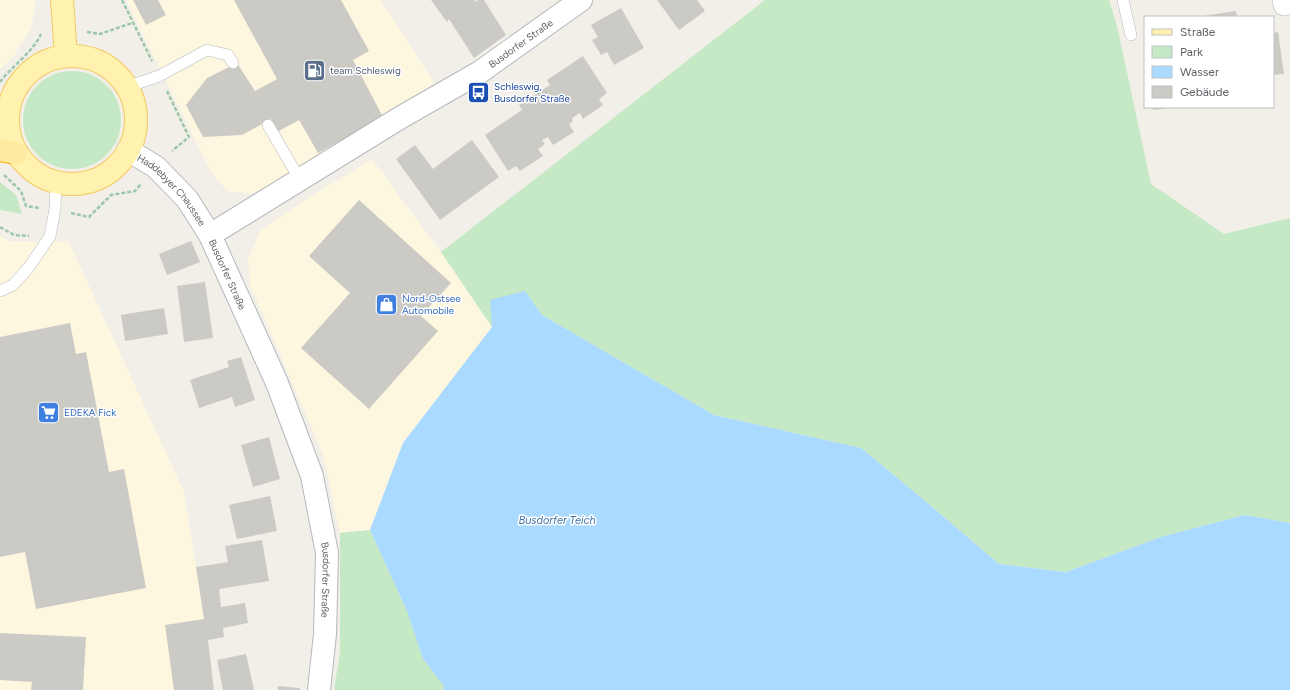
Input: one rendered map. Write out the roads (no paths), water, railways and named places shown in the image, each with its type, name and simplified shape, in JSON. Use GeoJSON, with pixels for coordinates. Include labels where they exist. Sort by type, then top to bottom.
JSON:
{"type":"FeatureCollection","features":[{"type":"Feature","properties":{"kind":"main road"},"geometry":{"type":"LineString","coordinates":[[62,0],[66,56]]}},
{"type":"Feature","properties":{"kind":"main road"},"geometry":{"type":"LineString","coordinates":[[66,56],[84,57],[101,63],[116,73],[127,87],[135,108],[135,130],[128,150],[116,167],[98,179],[77,184],[56,182],[40,176],[8,152],[10,137],[5,110],[17,86],[30,71],[47,61],[66,56]]}},
{"type":"Feature","properties":{"kind":"street","name":"Busdorfer Straße"},"geometry":{"type":"LineString","coordinates":[[319,690],[325,634],[327,553],[312,476],[277,383],[210,235],[398,119],[480,72],[581,0]]}},
{"type":"Feature","properties":{"kind":"street","name":"Haddebyer Chaussee"},"geometry":{"type":"LineString","coordinates":[[128,150],[156,167],[186,199],[210,235]]}},
{"type":"Feature","properties":{"kind":"lane"},"geometry":{"type":"LineString","coordinates":[[1123,0],[1131,35]]}},
{"type":"Feature","properties":{"kind":"lane"},"geometry":{"type":"LineString","coordinates":[[127,87],[160,76],[207,50],[228,55],[233,63]]}},
{"type":"Feature","properties":{"kind":"lane"},"geometry":{"type":"LineString","coordinates":[[268,125],[300,180]]}},
{"type":"Feature","properties":{"kind":"lane"},"geometry":{"type":"LineString","coordinates":[[0,291],[13,285],[29,267],[50,236],[55,209],[56,182]]}},
{"type":"Feature","properties":{"kind":"water","name":"Busdorfer Teich"},"geometry":{"type":"Polygon","coordinates":[[[525,291],[542,315],[714,415],[861,448],[999,564],[1066,572],[1161,537],[1244,515],[1290,523],[1290,690],[443,690],[444,686],[423,659],[407,611],[370,530],[403,443],[492,327],[490,300],[525,291]]]}},
{"type":"Feature","properties":{"kind":"place","name":"team Schleswig"},"geometry":{"type":"Point","coordinates":[315,70]}},
{"type":"Feature","properties":{"kind":"place","name":"Schleswig, Busdorfer Straße"},"geometry":{"type":"Point","coordinates":[478,92]}},
{"type":"Feature","properties":{"kind":"place","name":"Nord-Ostsee Automobile"},"geometry":{"type":"Point","coordinates":[386,304]}},
{"type":"Feature","properties":{"kind":"place","name":"EDEKA Fick"},"geometry":{"type":"Point","coordinates":[49,412]}}]}
